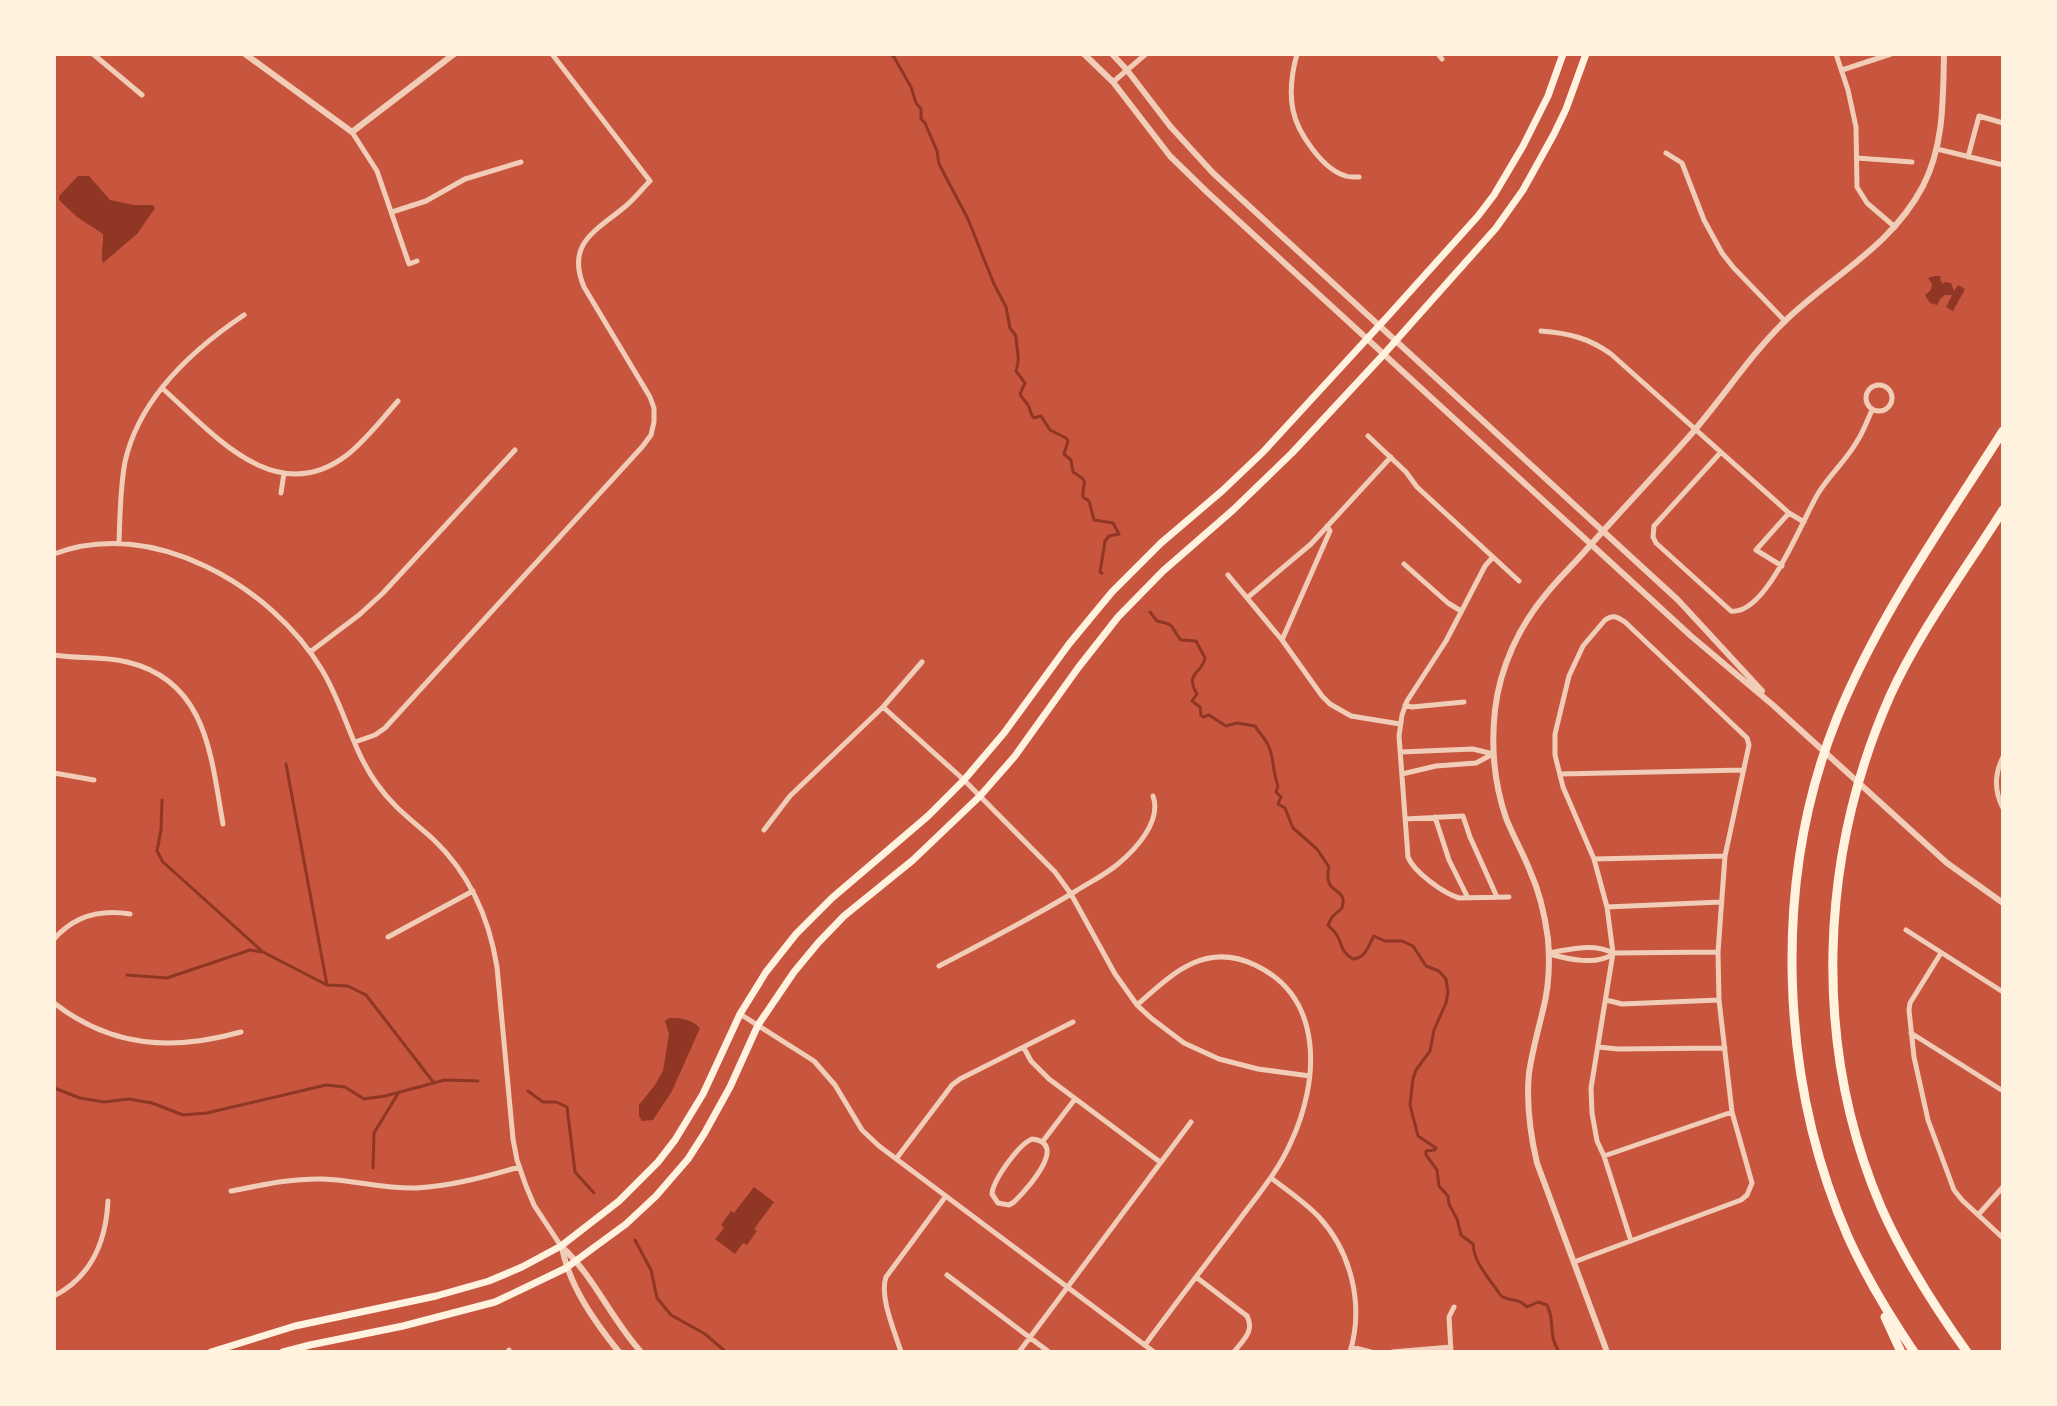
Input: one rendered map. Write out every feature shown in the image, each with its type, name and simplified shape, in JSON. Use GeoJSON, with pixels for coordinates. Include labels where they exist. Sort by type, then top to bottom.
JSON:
{"type":"FeatureCollection","features":[{"type":"Feature","properties":{"kind":"highway"},"geometry":{"type":"LineString","coordinates":[[1901,1352],[1848,1235],[1812,1127],[1799,1058],[1793,985],[1793,920],[1807,817],[1825,751],[1856,675],[1880,627],[2003,431]]}},
{"type":"Feature","properties":{"kind":"highway"},"geometry":{"type":"LineString","coordinates":[[1967,1352],[1910,1266],[1881,1207],[1865,1165],[1852,1123],[1838,1046],[1833,943],[1843,845],[1875,734],[1891,694],[1918,644],[2003,510]]}},
{"type":"Feature","properties":{"kind":"highway"},"geometry":{"type":"LineString","coordinates":[[1861,1263],[1914,1352]]}},
{"type":"Feature","properties":{"kind":"main road"},"geometry":{"type":"LineString","coordinates":[[211,1352],[295,1326],[463,1289],[522,1267],[561,1246],[619,1201],[675,1140],[703,1094],[740,1014],[766,972],[813,915],[918,826],[964,780],[1112,592],[1161,543],[1263,452],[1457,240],[1494,195],[1538,118],[1563,54]]}},
{"type":"Feature","properties":{"kind":"main road"},"geometry":{"type":"LineString","coordinates":[[283,1352],[495,1302],[566,1268],[626,1224],[656,1196],[688,1159],[714,1118],[758,1025],[818,943],[844,916],[913,860],[980,796],[1015,756],[1118,617],[1163,571],[1271,475],[1475,252],[1523,190],[1566,109],[1586,54]]}},
{"type":"Feature","properties":{"kind":"street"},"geometry":{"type":"LineString","coordinates":[[93,54],[142,95]]}},
{"type":"Feature","properties":{"kind":"street"},"geometry":{"type":"LineString","coordinates":[[245,54],[352,132],[377,171],[409,264],[417,261]]}},
{"type":"Feature","properties":{"kind":"street"},"geometry":{"type":"LineString","coordinates":[[352,132],[454,54]]}},
{"type":"Feature","properties":{"kind":"street"},"geometry":{"type":"LineString","coordinates":[[355,742],[385,728],[651,435],[654,408],[650,397],[584,287],[578,269],[580,251],[589,234],[628,204],[650,181],[552,54]]}},
{"type":"Feature","properties":{"kind":"street"},"geometry":{"type":"LineString","coordinates":[[1084,54],[1113,82],[1163,148],[1191,177],[1691,636],[1807,735],[1947,863],[2003,903]]}},
{"type":"Feature","properties":{"kind":"street"},"geometry":{"type":"LineString","coordinates":[[1112,54],[1195,154],[1678,600],[1774,706]]}},
{"type":"Feature","properties":{"kind":"street"},"geometry":{"type":"LineString","coordinates":[[1113,82],[1146,54]]}},
{"type":"Feature","properties":{"kind":"street"},"geometry":{"type":"LineString","coordinates":[[1297,54],[1291,89],[1293,110],[1300,129],[1328,165],[1347,177],[1359,177]]}},
{"type":"Feature","properties":{"kind":"street"},"geometry":{"type":"LineString","coordinates":[[1836,54],[1856,127],[1856,179],[1860,194],[1895,228]]}},
{"type":"Feature","properties":{"kind":"street"},"geometry":{"type":"LineString","coordinates":[[1842,70],[1891,54]]}},
{"type":"Feature","properties":{"kind":"street"},"geometry":{"type":"LineString","coordinates":[[1607,1352],[1537,1163],[1529,1119],[1529,1074],[1546,998],[1548,953],[1544,913],[1538,891],[1506,818],[1499,794],[1493,754],[1495,707],[1505,668],[1536,607],[1695,429],[1750,360],[1785,321],[1877,246],[1909,210],[1924,184],[1937,149],[1943,113],[1944,54]]}},
{"type":"Feature","properties":{"kind":"street"},"geometry":{"type":"LineString","coordinates":[[1968,157],[1979,116],[2003,123]]}},
{"type":"Feature","properties":{"kind":"street"},"geometry":{"type":"LineString","coordinates":[[1937,149],[2003,165]]}},
{"type":"Feature","properties":{"kind":"street"},"geometry":{"type":"LineString","coordinates":[[1666,153],[1682,163],[1704,220],[1722,253],[1785,321]]}},
{"type":"Feature","properties":{"kind":"street"},"geometry":{"type":"LineString","coordinates":[[1857,158],[1912,162]]}},
{"type":"Feature","properties":{"kind":"street"},"geometry":{"type":"LineString","coordinates":[[392,212],[426,201],[465,179],[521,162]]}},
{"type":"Feature","properties":{"kind":"street"},"geometry":{"type":"LineString","coordinates":[[119,543],[122,482],[129,449],[143,416],[162,388],[207,342],[244,315]]}},
{"type":"Feature","properties":{"kind":"street"},"geometry":{"type":"LineString","coordinates":[[1541,331],[1578,336],[1601,347],[1789,513],[1804,522]]}},
{"type":"Feature","properties":{"kind":"street"},"geometry":{"type":"LineString","coordinates":[[1876,385],[1885,386],[1891,393],[1890,406],[1883,411],[1872,410],[1866,402],[1866,393],[1876,385]]}},
{"type":"Feature","properties":{"kind":"street"},"geometry":{"type":"LineString","coordinates":[[162,388],[238,456],[265,469],[284,473],[319,469],[346,456],[398,401]]}},
{"type":"Feature","properties":{"kind":"street"},"geometry":{"type":"LineString","coordinates":[[1721,452],[1652,531],[1656,543],[1731,611],[1743,610],[1782,566],[1820,491],[1857,443],[1872,410]]}},
{"type":"Feature","properties":{"kind":"street"},"geometry":{"type":"LineString","coordinates":[[1368,436],[1406,472],[1417,487],[1519,581]]}},
{"type":"Feature","properties":{"kind":"street"},"geometry":{"type":"LineString","coordinates":[[310,652],[383,593],[515,450]]}},
{"type":"Feature","properties":{"kind":"street"},"geometry":{"type":"LineString","coordinates":[[1247,598],[1300,554],[1391,457]]}},
{"type":"Feature","properties":{"kind":"street"},"geometry":{"type":"LineString","coordinates":[[281,493],[284,473]]}},
{"type":"Feature","properties":{"kind":"street"},"geometry":{"type":"LineString","coordinates":[[1782,566],[1756,550],[1789,513]]}},
{"type":"Feature","properties":{"kind":"street"},"geometry":{"type":"LineString","coordinates":[[1282,640],[1330,531],[1327,526]]}},
{"type":"Feature","properties":{"kind":"street"},"geometry":{"type":"LineString","coordinates":[[54,554],[87,545],[119,543],[165,552],[209,568],[267,606],[310,652],[335,692],[363,761],[384,794],[446,853],[473,891],[493,946],[513,1139],[519,1167],[534,1205],[561,1246],[577,1260],[617,1323],[641,1352]]}},
{"type":"Feature","properties":{"kind":"street"},"geometry":{"type":"LineString","coordinates":[[1493,557],[1485,566],[1446,641],[1405,705],[1400,724],[1402,774],[1408,857],[1416,870],[1451,895],[1468,898],[1509,897]]}},
{"type":"Feature","properties":{"kind":"street"},"geometry":{"type":"LineString","coordinates":[[1404,564],[1461,611]]}},
{"type":"Feature","properties":{"kind":"street"},"geometry":{"type":"LineString","coordinates":[[1228,575],[1330,704],[1351,716],[1400,724]]}},
{"type":"Feature","properties":{"kind":"street"},"geometry":{"type":"LineString","coordinates":[[1574,1262],[1631,1241],[1741,1200],[1752,1183],[1732,1112],[1719,1000],[1718,952],[1725,856],[1749,745],[1747,738],[1615,616],[1605,620],[1583,646],[1569,676],[1555,734],[1555,755],[1563,787],[1594,859],[1607,907],[1613,953],[1591,1088],[1592,1113],[1597,1141],[1631,1241]]}},
{"type":"Feature","properties":{"kind":"street"},"geometry":{"type":"LineString","coordinates":[[54,655],[128,662],[154,673],[178,690],[204,730],[223,824]]}},
{"type":"Feature","properties":{"kind":"street"},"geometry":{"type":"LineString","coordinates":[[764,830],[808,776],[883,707],[922,662]]}},
{"type":"Feature","properties":{"kind":"street"},"geometry":{"type":"LineString","coordinates":[[1405,705],[1464,702]]}},
{"type":"Feature","properties":{"kind":"street"},"geometry":{"type":"LineString","coordinates":[[883,707],[964,780],[1042,857],[1071,894],[1115,974],[1137,1005],[1167,1031],[1200,1052],[1238,1065],[1310,1076]]}},
{"type":"Feature","properties":{"kind":"street"},"geometry":{"type":"LineString","coordinates":[[1401,752],[1473,749],[1493,754]]}},
{"type":"Feature","properties":{"kind":"street"},"geometry":{"type":"LineString","coordinates":[[1435,752],[1436,766]]}},
{"type":"Feature","properties":{"kind":"street"},"geometry":{"type":"LineString","coordinates":[[1402,774],[1436,766],[1476,763],[1493,754]]}},
{"type":"Feature","properties":{"kind":"street"},"geometry":{"type":"LineString","coordinates":[[2003,757],[1996,776],[2003,808]]}},
{"type":"Feature","properties":{"kind":"street"},"geometry":{"type":"LineString","coordinates":[[1560,774],[1744,770]]}},
{"type":"Feature","properties":{"kind":"street"},"geometry":{"type":"LineString","coordinates":[[54,773],[94,780]]}},
{"type":"Feature","properties":{"kind":"street"},"geometry":{"type":"LineString","coordinates":[[939,966],[1116,866],[1148,829],[1155,814],[1153,796]]}},
{"type":"Feature","properties":{"kind":"street"},"geometry":{"type":"LineString","coordinates":[[1405,819],[1463,816],[1497,897]]}},
{"type":"Feature","properties":{"kind":"street"},"geometry":{"type":"LineString","coordinates":[[1435,817],[1449,860],[1468,898]]}},
{"type":"Feature","properties":{"kind":"street"},"geometry":{"type":"LineString","coordinates":[[1594,859],[1725,856]]}},
{"type":"Feature","properties":{"kind":"street"},"geometry":{"type":"LineString","coordinates":[[388,937],[473,891]]}},
{"type":"Feature","properties":{"kind":"street"},"geometry":{"type":"LineString","coordinates":[[1607,907],[1721,902]]}},
{"type":"Feature","properties":{"kind":"street"},"geometry":{"type":"LineString","coordinates":[[54,939],[70,924],[92,914],[130,914]]}},
{"type":"Feature","properties":{"kind":"street"},"geometry":{"type":"LineString","coordinates":[[1906,930],[2003,992]]}},
{"type":"Feature","properties":{"kind":"street"},"geometry":{"type":"LineString","coordinates":[[1548,953],[1604,948],[1613,953],[1718,952]]}},
{"type":"Feature","properties":{"kind":"street"},"geometry":{"type":"LineString","coordinates":[[1548,953],[1569,960],[1605,959],[1613,953]]}},
{"type":"Feature","properties":{"kind":"street"},"geometry":{"type":"LineString","coordinates":[[1941,953],[1910,1003],[1909,1010],[1928,1120],[1954,1190],[2003,1238]]}},
{"type":"Feature","properties":{"kind":"street"},"geometry":{"type":"LineString","coordinates":[[1137,1005],[1173,973],[1197,961],[1222,957],[1251,963],[1281,982],[1300,1007],[1312,1050],[1310,1076],[1292,1142],[1271,1178],[1145,1345]]}},
{"type":"Feature","properties":{"kind":"street"},"geometry":{"type":"LineString","coordinates":[[1606,1000],[1622,1004],[1719,1000]]}},
{"type":"Feature","properties":{"kind":"street"},"geometry":{"type":"LineString","coordinates":[[54,1003],[98,1031],[136,1041],[181,1043],[241,1032]]}},
{"type":"Feature","properties":{"kind":"street"},"geometry":{"type":"LineString","coordinates":[[740,1014],[814,1061],[835,1085],[862,1130],[896,1159],[1154,1352]]}},
{"type":"Feature","properties":{"kind":"street"},"geometry":{"type":"LineString","coordinates":[[896,1159],[952,1085],[1073,1022]]}},
{"type":"Feature","properties":{"kind":"street"},"geometry":{"type":"LineString","coordinates":[[1911,1033],[2003,1091]]}},
{"type":"Feature","properties":{"kind":"street"},"geometry":{"type":"LineString","coordinates":[[1598,1047],[1725,1048]]}},
{"type":"Feature","properties":{"kind":"street"},"geometry":{"type":"LineString","coordinates":[[1024,1048],[1040,1071],[1160,1162]]}},
{"type":"Feature","properties":{"kind":"street"},"geometry":{"type":"LineString","coordinates":[[1043,1141],[1075,1099]]}},
{"type":"Feature","properties":{"kind":"street"},"geometry":{"type":"LineString","coordinates":[[1604,1156],[1732,1112]]}},
{"type":"Feature","properties":{"kind":"street"},"geometry":{"type":"LineString","coordinates":[[1019,1352],[1191,1122]]}},
{"type":"Feature","properties":{"kind":"street"},"geometry":{"type":"LineString","coordinates":[[1027,1140],[1043,1141],[1048,1148],[1047,1159],[1014,1202],[1009,1205],[998,1203],[992,1194],[993,1184],[1027,1140]]}},
{"type":"Feature","properties":{"kind":"street"},"geometry":{"type":"LineString","coordinates":[[231,1191],[305,1179],[393,1187],[436,1186],[473,1180],[519,1167]]}},
{"type":"Feature","properties":{"kind":"street"},"geometry":{"type":"LineString","coordinates":[[1271,1178],[1320,1218],[1339,1245],[1354,1289],[1356,1321],[1351,1350],[1371,1352]]}},
{"type":"Feature","properties":{"kind":"street"},"geometry":{"type":"LineString","coordinates":[[1978,1215],[2003,1187]]}},
{"type":"Feature","properties":{"kind":"street"},"geometry":{"type":"LineString","coordinates":[[901,1352],[883,1284],[946,1196]]}},
{"type":"Feature","properties":{"kind":"street"},"geometry":{"type":"LineString","coordinates":[[54,1296],[79,1278],[97,1253],[106,1226],[108,1201]]}},
{"type":"Feature","properties":{"kind":"street"},"geometry":{"type":"LineString","coordinates":[[561,1246],[566,1268],[584,1303],[619,1352]]}},
{"type":"Feature","properties":{"kind":"street"},"geometry":{"type":"LineString","coordinates":[[947,1275],[1049,1352]]}},
{"type":"Feature","properties":{"kind":"street"},"geometry":{"type":"LineString","coordinates":[[1196,1277],[1250,1321],[1249,1332],[1234,1352]]}},
{"type":"Feature","properties":{"kind":"street"},"geometry":{"type":"LineString","coordinates":[[1392,1352],[1451,1349],[1449,1317],[1454,1307]]}},
{"type":"Feature","properties":{"kind":"shaded area"},"geometry":{"type":"Polygon","coordinates":[[[78,176],[89,176],[110,200],[153,205],[155,208],[138,233],[103,263],[103,234],[77,217],[59,200],[59,196],[78,176]]]}},
{"type":"Feature","properties":{"kind":"shaded area"},"geometry":{"type":"Polygon","coordinates":[[[1941,276],[1943,284],[1951,283],[1954,291],[1958,285],[1965,289],[1953,311],[1946,307],[1952,295],[1945,295],[1937,305],[1930,303],[1925,295],[1931,290],[1932,284],[1928,278],[1941,276]]]}},
{"type":"Feature","properties":{"kind":"shaded area"},"geometry":{"type":"Polygon","coordinates":[[[669,1018],[686,1020],[700,1028],[672,1091],[653,1120],[642,1121],[639,1105],[663,1071],[669,1034],[665,1021],[669,1018]]]}},
{"type":"Feature","properties":{"kind":"shaded area"},"geometry":{"type":"Polygon","coordinates":[[[754,1187],[774,1202],[754,1229],[757,1231],[747,1245],[743,1243],[735,1254],[715,1239],[731,1211],[734,1213],[754,1187]]]}},
{"type":"Feature","properties":{"kind":"waterway"},"geometry":{"type":"LineString","coordinates":[[890,54],[911,87],[921,109],[921,119],[937,151],[939,164],[968,219],[1006,307],[1010,328],[1016,336],[1016,371],[1025,383],[1020,394],[1034,418],[1041,416],[1050,430],[1068,441],[1064,454],[1071,460],[1073,472],[1084,480],[1083,497],[1089,501],[1094,520],[1113,523],[1119,534],[1109,536],[1105,541],[1102,573]]}},
{"type":"Feature","properties":{"kind":"waterway"},"geometry":{"type":"LineString","coordinates":[[1150,612],[1157,621],[1171,626],[1181,640],[1196,641],[1205,658],[1192,682],[1197,694],[1192,701],[1200,707],[1201,715],[1209,715],[1226,726],[1237,723],[1255,726],[1268,744],[1278,786],[1276,792],[1281,797],[1278,804],[1285,808],[1293,828],[1317,849],[1329,867],[1329,883],[1342,896],[1342,908],[1328,925],[1345,953],[1353,959],[1361,956],[1374,936],[1385,941],[1402,941],[1413,946],[1426,966],[1439,971],[1446,979],[1446,1003],[1434,1030],[1430,1051],[1413,1079],[1410,1105],[1418,1136],[1436,1148],[1426,1151],[1426,1155],[1437,1170],[1439,1186],[1448,1196],[1461,1235],[1473,1244],[1475,1256],[1484,1271],[1503,1297],[1527,1307],[1538,1302],[1547,1305],[1553,1339],[1559,1352]]}},
{"type":"Feature","properties":{"kind":"waterway"},"geometry":{"type":"LineString","coordinates":[[286,764],[327,985]]}},
{"type":"Feature","properties":{"kind":"waterway"},"geometry":{"type":"LineString","coordinates":[[162,800],[157,851],[163,862],[263,952],[327,985],[348,986],[366,995],[434,1083]]}},
{"type":"Feature","properties":{"kind":"waterway"},"geometry":{"type":"LineString","coordinates":[[127,975],[167,978],[250,950],[262,952]]}},
{"type":"Feature","properties":{"kind":"waterway"},"geometry":{"type":"LineString","coordinates":[[54,1088],[80,1098],[104,1102],[129,1099],[152,1103],[183,1115],[207,1113],[326,1085],[345,1087],[364,1099],[445,1080],[478,1081]]}},
{"type":"Feature","properties":{"kind":"waterway"},"geometry":{"type":"LineString","coordinates":[[528,1091],[543,1102],[556,1102],[567,1107],[575,1172],[594,1193]]}},
{"type":"Feature","properties":{"kind":"waterway"},"geometry":{"type":"LineString","coordinates":[[373,1168],[374,1133],[399,1092]]}},
{"type":"Feature","properties":{"kind":"waterway"},"geometry":{"type":"LineString","coordinates":[[635,1240],[651,1270],[657,1298],[671,1315],[705,1334],[726,1352]]}}]}
